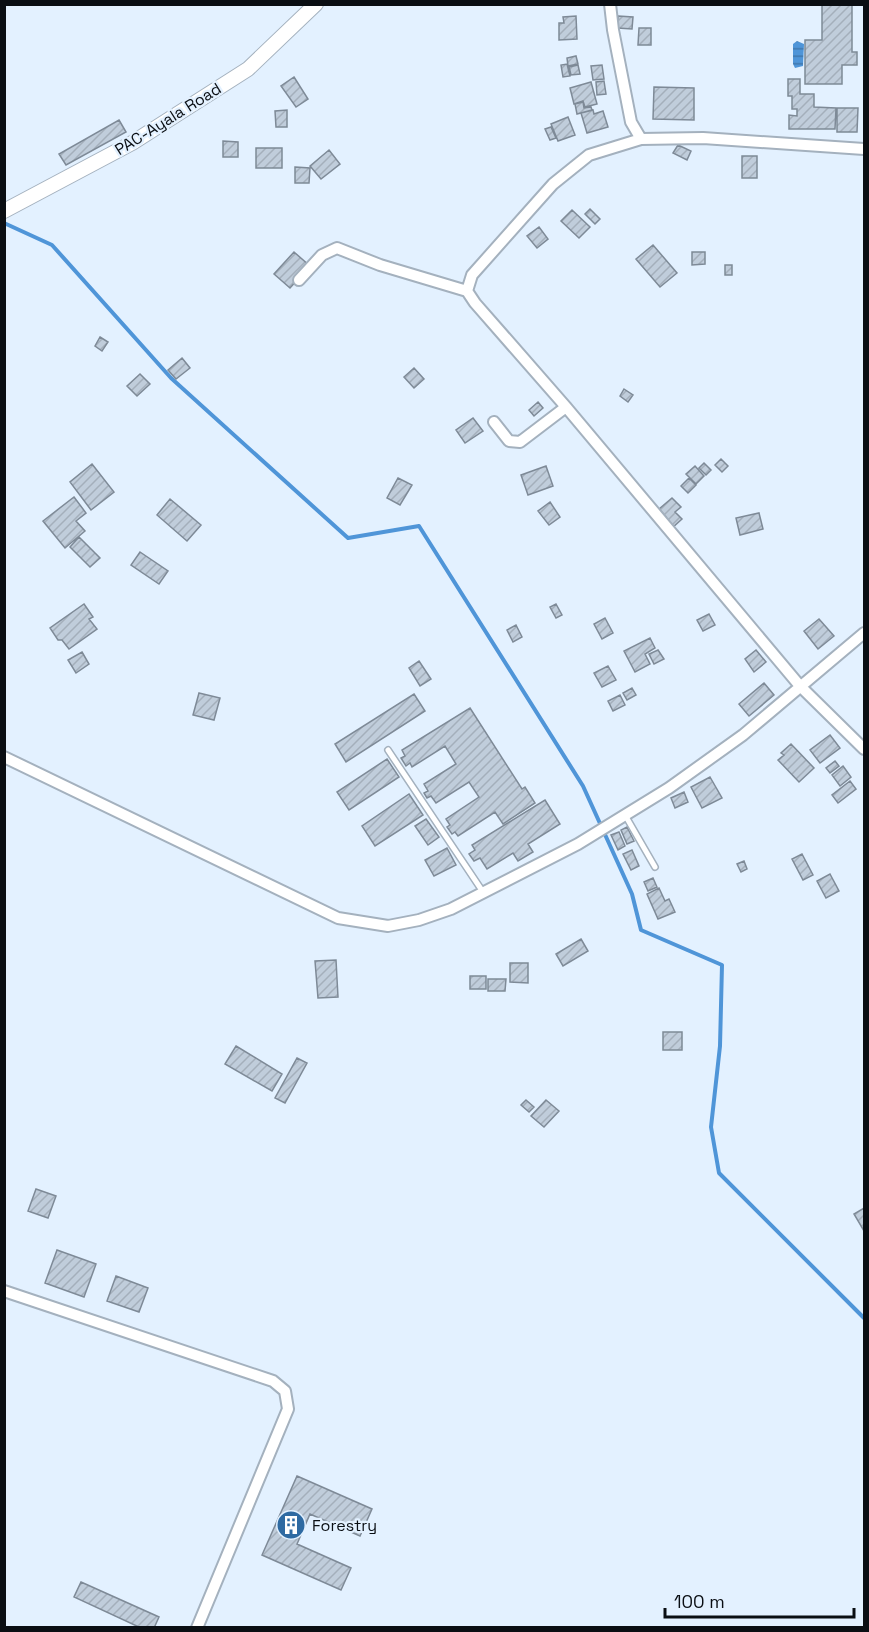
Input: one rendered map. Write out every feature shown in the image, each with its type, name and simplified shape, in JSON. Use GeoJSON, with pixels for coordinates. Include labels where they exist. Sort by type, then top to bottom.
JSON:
{"type":"FeatureCollection","features":[{"type":"Feature","properties":{"kind":"street","name":"PAC-Ayala Road"},"geometry":{"type":"LineString","coordinates":[[9,205],[132,143],[248,69],[316,4]]}},
{"type":"Feature","properties":{"kind":"street"},"geometry":{"type":"LineString","coordinates":[[610,4],[631,122],[641,139]]}},
{"type":"Feature","properties":{"kind":"street"},"geometry":{"type":"LineString","coordinates":[[467,291],[472,275],[554,184],[589,155],[641,139],[703,138],[864,149]]}},
{"type":"Feature","properties":{"kind":"street"},"geometry":{"type":"LineString","coordinates":[[299,280],[322,255],[337,248],[380,265],[467,291],[800,686],[864,749]]}},
{"type":"Feature","properties":{"kind":"street"},"geometry":{"type":"LineString","coordinates":[[495,422],[509,441],[520,442],[566,407]]}},
{"type":"Feature","properties":{"kind":"street"},"geometry":{"type":"LineString","coordinates":[[4,758],[338,918],[388,926],[419,920],[451,909],[578,844],[669,788],[743,735],[864,633]]}},
{"type":"Feature","properties":{"kind":"street"},"geometry":{"type":"LineString","coordinates":[[4,1291],[273,1381],[285,1391],[288,1410],[197,1628]]}},
{"type":"Feature","properties":{"kind":"lane"},"geometry":{"type":"LineString","coordinates":[[388,750],[483,892]]}},
{"type":"Feature","properties":{"kind":"lane"},"geometry":{"type":"LineString","coordinates":[[625,815],[655,867]]}},
{"type":"Feature","properties":{"kind":"water"},"geometry":{"type":"Polygon","coordinates":[[[797,41],[804,44],[803,66],[795,68],[793,44],[797,41]]]}},
{"type":"Feature","properties":{"kind":"building"},"geometry":{"type":"Polygon","coordinates":[[[822,4],[852,4],[852,52],[857,52],[857,65],[842,65],[842,84],[805,84],[805,40],[822,40],[822,4]]]}},
{"type":"Feature","properties":{"kind":"building"},"geometry":{"type":"Polygon","coordinates":[[[576,16],[577,39],[559,40],[559,23],[564,23],[563,17],[576,16]]]}},
{"type":"Feature","properties":{"kind":"building"},"geometry":{"type":"Polygon","coordinates":[[[618,16],[633,17],[632,29],[618,28],[618,16]]]}},
{"type":"Feature","properties":{"kind":"building"},"geometry":{"type":"Polygon","coordinates":[[[639,28],[651,28],[651,45],[638,45],[639,28]]]}},
{"type":"Feature","properties":{"kind":"building"},"geometry":{"type":"Polygon","coordinates":[[[576,56],[578,64],[568,66],[567,58],[576,56]]]}},
{"type":"Feature","properties":{"kind":"building"},"geometry":{"type":"Polygon","coordinates":[[[567,64],[570,76],[563,77],[561,65],[567,64]]]}},
{"type":"Feature","properties":{"kind":"building"},"geometry":{"type":"Polygon","coordinates":[[[578,65],[580,74],[571,75],[569,67],[578,65]]]}},
{"type":"Feature","properties":{"kind":"building"},"geometry":{"type":"Polygon","coordinates":[[[602,65],[604,79],[593,80],[591,66],[602,65]]]}},
{"type":"Feature","properties":{"kind":"building"},"geometry":{"type":"Polygon","coordinates":[[[294,77],[308,99],[296,107],[281,86],[294,77]]]}},
{"type":"Feature","properties":{"kind":"building"},"geometry":{"type":"Polygon","coordinates":[[[788,79],[800,79],[800,94],[814,94],[814,107],[836,108],[835,129],[789,129],[789,115],[797,116],[797,109],[792,109],[792,96],[788,96],[788,79]]]}},
{"type":"Feature","properties":{"kind":"building"},"geometry":{"type":"Polygon","coordinates":[[[604,81],[606,94],[597,95],[596,82],[604,81]]]}},
{"type":"Feature","properties":{"kind":"building"},"geometry":{"type":"Polygon","coordinates":[[[591,82],[597,104],[585,107],[583,101],[574,104],[570,88],[591,82]]]}},
{"type":"Feature","properties":{"kind":"building"},"geometry":{"type":"Polygon","coordinates":[[[654,87],[694,88],[694,120],[653,119],[654,87]]]}},
{"type":"Feature","properties":{"kind":"building"},"geometry":{"type":"Polygon","coordinates":[[[583,102],[584,108],[591,107],[592,110],[577,114],[575,104],[583,102]]]}},
{"type":"Feature","properties":{"kind":"building"},"geometry":{"type":"Polygon","coordinates":[[[837,108],[858,108],[857,132],[837,132],[837,108]]]}},
{"type":"Feature","properties":{"kind":"building"},"geometry":{"type":"Polygon","coordinates":[[[287,110],[287,127],[276,127],[275,111],[287,110]]]}},
{"type":"Feature","properties":{"kind":"building"},"geometry":{"type":"Polygon","coordinates":[[[593,110],[594,114],[603,111],[608,127],[587,133],[581,113],[593,110]]]}},
{"type":"Feature","properties":{"kind":"building"},"geometry":{"type":"Polygon","coordinates":[[[568,117],[575,135],[558,141],[551,124],[568,117]]]}},
{"type":"Feature","properties":{"kind":"building"},"geometry":{"type":"Polygon","coordinates":[[[119,120],[126,132],[66,165],[59,154],[119,120]]]}},
{"type":"Feature","properties":{"kind":"building"},"geometry":{"type":"Polygon","coordinates":[[[551,127],[556,138],[550,140],[545,129],[551,127]]]}},
{"type":"Feature","properties":{"kind":"building"},"geometry":{"type":"Polygon","coordinates":[[[223,141],[238,142],[238,157],[223,157],[223,141]]]}},
{"type":"Feature","properties":{"kind":"building"},"geometry":{"type":"Polygon","coordinates":[[[678,145],[691,151],[687,160],[673,153],[678,145]]]}},
{"type":"Feature","properties":{"kind":"building"},"geometry":{"type":"Polygon","coordinates":[[[256,148],[282,148],[282,168],[256,168],[256,148]]]}},
{"type":"Feature","properties":{"kind":"building"},"geometry":{"type":"Polygon","coordinates":[[[329,150],[340,164],[321,179],[310,166],[329,150]]]}},
{"type":"Feature","properties":{"kind":"building"},"geometry":{"type":"Polygon","coordinates":[[[742,156],[757,156],[757,178],[742,178],[742,156]]]}},
{"type":"Feature","properties":{"kind":"building"},"geometry":{"type":"Polygon","coordinates":[[[295,167],[310,168],[309,183],[295,183],[295,167]]]}},
{"type":"Feature","properties":{"kind":"building"},"geometry":{"type":"Polygon","coordinates":[[[590,209],[600,219],[595,224],[585,214],[590,209]]]}},
{"type":"Feature","properties":{"kind":"building"},"geometry":{"type":"Polygon","coordinates":[[[572,210],[590,227],[579,238],[561,221],[572,210]]]}},
{"type":"Feature","properties":{"kind":"building"},"geometry":{"type":"Polygon","coordinates":[[[539,227],[548,239],[537,248],[527,236],[539,227]]]}},
{"type":"Feature","properties":{"kind":"building"},"geometry":{"type":"Polygon","coordinates":[[[653,245],[677,273],[660,287],[636,259],[653,245]]]}},
{"type":"Feature","properties":{"kind":"building"},"geometry":{"type":"Polygon","coordinates":[[[294,252],[310,266],[290,288],[274,274],[294,252]]]}},
{"type":"Feature","properties":{"kind":"building"},"geometry":{"type":"Polygon","coordinates":[[[692,252],[705,252],[705,264],[692,265],[692,252]]]}},
{"type":"Feature","properties":{"kind":"building"},"geometry":{"type":"Polygon","coordinates":[[[725,265],[732,265],[732,275],[725,275],[725,265]]]}},
{"type":"Feature","properties":{"kind":"building"},"geometry":{"type":"Polygon","coordinates":[[[100,337],[108,342],[102,351],[95,346],[100,337]]]}},
{"type":"Feature","properties":{"kind":"building"},"geometry":{"type":"Polygon","coordinates":[[[182,358],[190,368],[176,379],[168,370],[182,358]]]}},
{"type":"Feature","properties":{"kind":"building"},"geometry":{"type":"Polygon","coordinates":[[[414,368],[424,379],[414,388],[404,377],[414,368]]]}},
{"type":"Feature","properties":{"kind":"building"},"geometry":{"type":"Polygon","coordinates":[[[140,374],[150,384],[137,396],[127,386],[140,374]]]}},
{"type":"Feature","properties":{"kind":"building"},"geometry":{"type":"Polygon","coordinates":[[[624,389],[633,395],[628,402],[620,396],[624,389]]]}},
{"type":"Feature","properties":{"kind":"building"},"geometry":{"type":"Polygon","coordinates":[[[538,402],[543,408],[534,416],[529,410],[538,402]]]}},
{"type":"Feature","properties":{"kind":"building"},"geometry":{"type":"Polygon","coordinates":[[[473,418],[483,431],[465,443],[456,430],[473,418]]]}},
{"type":"Feature","properties":{"kind":"building"},"geometry":{"type":"Polygon","coordinates":[[[721,459],[728,466],[722,472],[715,465],[721,459]]]}},
{"type":"Feature","properties":{"kind":"building"},"geometry":{"type":"Polygon","coordinates":[[[704,463],[711,470],[706,475],[699,468],[704,463]]]}},
{"type":"Feature","properties":{"kind":"building"},"geometry":{"type":"Polygon","coordinates":[[[92,464],[114,492],[91,510],[70,482],[92,464]]]}},
{"type":"Feature","properties":{"kind":"building"},"geometry":{"type":"Polygon","coordinates":[[[546,466],[553,486],[528,495],[521,475],[546,466]]]}},
{"type":"Feature","properties":{"kind":"building"},"geometry":{"type":"Polygon","coordinates":[[[695,466],[704,476],[696,484],[686,474],[695,466]]]}},
{"type":"Feature","properties":{"kind":"building"},"geometry":{"type":"Polygon","coordinates":[[[398,478],[412,485],[400,505],[387,498],[398,478]]]}},
{"type":"Feature","properties":{"kind":"building"},"geometry":{"type":"Polygon","coordinates":[[[689,478],[696,485],[688,493],[681,486],[689,478]]]}},
{"type":"Feature","properties":{"kind":"building"},"geometry":{"type":"Polygon","coordinates":[[[74,497],[86,513],[76,521],[85,531],[65,548],[43,521],[74,497]]]}},
{"type":"Feature","properties":{"kind":"building"},"geometry":{"type":"Polygon","coordinates":[[[672,498],[681,507],[675,512],[682,519],[671,529],[663,520],[666,517],[659,509],[672,498]]]}},
{"type":"Feature","properties":{"kind":"building"},"geometry":{"type":"Polygon","coordinates":[[[170,499],[201,525],[187,541],[157,515],[170,499]]]}},
{"type":"Feature","properties":{"kind":"building"},"geometry":{"type":"Polygon","coordinates":[[[550,502],[560,517],[549,525],[538,511],[550,502]]]}},
{"type":"Feature","properties":{"kind":"building"},"geometry":{"type":"Polygon","coordinates":[[[759,513],[763,529],[740,535],[736,518],[759,513]]]}},
{"type":"Feature","properties":{"kind":"building"},"geometry":{"type":"Polygon","coordinates":[[[79,537],[100,558],[90,567],[70,547],[79,537]]]}},
{"type":"Feature","properties":{"kind":"building"},"geometry":{"type":"Polygon","coordinates":[[[140,552],[168,571],[159,584],[131,565],[140,552]]]}},
{"type":"Feature","properties":{"kind":"building"},"geometry":{"type":"Polygon","coordinates":[[[84,604],[93,617],[89,619],[97,629],[69,649],[62,640],[58,640],[50,628],[84,604]]]}},
{"type":"Feature","properties":{"kind":"building"},"geometry":{"type":"Polygon","coordinates":[[[556,604],[562,615],[556,618],[550,607],[556,604]]]}},
{"type":"Feature","properties":{"kind":"building"},"geometry":{"type":"Polygon","coordinates":[[[709,614],[715,625],[703,631],[697,620],[709,614]]]}},
{"type":"Feature","properties":{"kind":"building"},"geometry":{"type":"Polygon","coordinates":[[[605,618],[613,633],[602,639],[594,624],[605,618]]]}},
{"type":"Feature","properties":{"kind":"building"},"geometry":{"type":"Polygon","coordinates":[[[819,619],[834,636],[818,649],[804,631],[819,619]]]}},
{"type":"Feature","properties":{"kind":"building"},"geometry":{"type":"Polygon","coordinates":[[[516,625],[522,637],[513,642],[507,630],[516,625]]]}},
{"type":"Feature","properties":{"kind":"building"},"geometry":{"type":"Polygon","coordinates":[[[650,638],[655,648],[645,654],[650,664],[635,672],[624,651],[650,638]]]}},
{"type":"Feature","properties":{"kind":"building"},"geometry":{"type":"Polygon","coordinates":[[[658,650],[664,659],[654,664],[649,654],[658,650]]]}},
{"type":"Feature","properties":{"kind":"building"},"geometry":{"type":"Polygon","coordinates":[[[756,650],[766,662],[754,672],[745,659],[756,650]]]}},
{"type":"Feature","properties":{"kind":"building"},"geometry":{"type":"Polygon","coordinates":[[[82,652],[89,664],[76,673],[68,660],[82,652]]]}},
{"type":"Feature","properties":{"kind":"building"},"geometry":{"type":"Polygon","coordinates":[[[419,661],[431,679],[420,686],[409,668],[419,661]]]}},
{"type":"Feature","properties":{"kind":"building"},"geometry":{"type":"Polygon","coordinates":[[[608,666],[616,680],[602,687],[594,673],[608,666]]]}},
{"type":"Feature","properties":{"kind":"building"},"geometry":{"type":"Polygon","coordinates":[[[764,683],[774,695],[749,716],[739,704],[764,683]]]}},
{"type":"Feature","properties":{"kind":"building"},"geometry":{"type":"Polygon","coordinates":[[[632,688],[636,695],[627,700],[623,693],[632,688]]]}},
{"type":"Feature","properties":{"kind":"building"},"geometry":{"type":"Polygon","coordinates":[[[199,693],[220,698],[214,720],[193,715],[199,693]]]}},
{"type":"Feature","properties":{"kind":"building"},"geometry":{"type":"Polygon","coordinates":[[[414,694],[425,711],[346,762],[335,744],[414,694]]]}},
{"type":"Feature","properties":{"kind":"building"},"geometry":{"type":"Polygon","coordinates":[[[620,695],[625,705],[613,711],[608,701],[620,695]]]}},
{"type":"Feature","properties":{"kind":"building"},"geometry":{"type":"Polygon","coordinates":[[[470,708],[522,789],[525,787],[535,803],[503,824],[495,812],[458,836],[455,832],[452,834],[447,827],[450,825],[446,819],[479,797],[469,782],[436,803],[431,796],[427,798],[424,793],[428,791],[424,784],[456,764],[445,746],[412,767],[410,763],[406,766],[401,758],[405,756],[402,750],[470,708]]]}},
{"type":"Feature","properties":{"kind":"building"},"geometry":{"type":"Polygon","coordinates":[[[830,735],[840,748],[820,763],[810,750],[830,735]]]}},
{"type":"Feature","properties":{"kind":"building"},"geometry":{"type":"Polygon","coordinates":[[[791,744],[814,768],[799,782],[778,760],[784,755],[781,753],[791,744]]]}},
{"type":"Feature","properties":{"kind":"building"},"geometry":{"type":"Polygon","coordinates":[[[387,759],[399,777],[349,810],[337,792],[387,759]]]}},
{"type":"Feature","properties":{"kind":"building"},"geometry":{"type":"Polygon","coordinates":[[[835,761],[839,766],[830,773],[826,768],[835,761]]]}},
{"type":"Feature","properties":{"kind":"building"},"geometry":{"type":"Polygon","coordinates":[[[843,766],[851,777],[840,786],[832,775],[843,766]]]}},
{"type":"Feature","properties":{"kind":"building"},"geometry":{"type":"Polygon","coordinates":[[[710,777],[722,798],[702,808],[691,787],[710,777]]]}},
{"type":"Feature","properties":{"kind":"building"},"geometry":{"type":"Polygon","coordinates":[[[850,781],[856,789],[838,803],[832,795],[850,781]]]}},
{"type":"Feature","properties":{"kind":"building"},"geometry":{"type":"Polygon","coordinates":[[[684,792],[688,802],[675,808],[671,798],[684,792]]]}},
{"type":"Feature","properties":{"kind":"building"},"geometry":{"type":"Polygon","coordinates":[[[409,794],[423,815],[375,846],[362,826],[409,794]]]}},
{"type":"Feature","properties":{"kind":"building"},"geometry":{"type":"Polygon","coordinates":[[[545,800],[560,824],[528,844],[533,852],[518,861],[513,853],[487,869],[480,858],[474,861],[469,854],[475,850],[472,845],[545,800]]]}},
{"type":"Feature","properties":{"kind":"building"},"geometry":{"type":"Polygon","coordinates":[[[426,819],[439,837],[428,845],[415,826],[426,819]]]}},
{"type":"Feature","properties":{"kind":"building"},"geometry":{"type":"Polygon","coordinates":[[[627,827],[634,841],[627,844],[621,830],[627,827]]]}},
{"type":"Feature","properties":{"kind":"building"},"geometry":{"type":"Polygon","coordinates":[[[619,832],[625,846],[618,850],[611,835],[619,832]]]}},
{"type":"Feature","properties":{"kind":"building"},"geometry":{"type":"Polygon","coordinates":[[[447,848],[456,865],[434,876],[425,860],[447,848]]]}},
{"type":"Feature","properties":{"kind":"building"},"geometry":{"type":"Polygon","coordinates":[[[632,850],[639,866],[631,870],[623,854],[632,850]]]}},
{"type":"Feature","properties":{"kind":"building"},"geometry":{"type":"Polygon","coordinates":[[[802,854],[813,875],[803,880],[792,859],[802,854]]]}},
{"type":"Feature","properties":{"kind":"building"},"geometry":{"type":"Polygon","coordinates":[[[744,861],[747,869],[741,872],[737,864],[744,861]]]}},
{"type":"Feature","properties":{"kind":"building"},"geometry":{"type":"Polygon","coordinates":[[[830,874],[839,891],[826,898],[817,881],[830,874]]]}},
{"type":"Feature","properties":{"kind":"building"},"geometry":{"type":"Polygon","coordinates":[[[653,878],[657,887],[648,891],[644,882],[653,878]]]}},
{"type":"Feature","properties":{"kind":"building"},"geometry":{"type":"Polygon","coordinates":[[[659,888],[665,901],[669,899],[675,912],[658,919],[647,894],[659,888]]]}},
{"type":"Feature","properties":{"kind":"building"},"geometry":{"type":"Polygon","coordinates":[[[581,939],[588,951],[563,966],[556,954],[581,939]]]}},
{"type":"Feature","properties":{"kind":"building"},"geometry":{"type":"Polygon","coordinates":[[[336,960],[338,997],[318,998],[315,961],[336,960]]]}},
{"type":"Feature","properties":{"kind":"building"},"geometry":{"type":"Polygon","coordinates":[[[510,963],[528,963],[528,983],[510,982],[510,963]]]}},
{"type":"Feature","properties":{"kind":"building"},"geometry":{"type":"Polygon","coordinates":[[[470,976],[486,976],[486,989],[470,989],[470,976]]]}},
{"type":"Feature","properties":{"kind":"building"},"geometry":{"type":"Polygon","coordinates":[[[488,979],[506,979],[505,991],[488,991],[488,979]]]}},
{"type":"Feature","properties":{"kind":"building"},"geometry":{"type":"Polygon","coordinates":[[[663,1032],[682,1032],[682,1050],[663,1050],[663,1032]]]}},
{"type":"Feature","properties":{"kind":"building"},"geometry":{"type":"Polygon","coordinates":[[[236,1046],[282,1074],[272,1091],[225,1064],[236,1046]]]}},
{"type":"Feature","properties":{"kind":"building"},"geometry":{"type":"Polygon","coordinates":[[[297,1058],[307,1063],[285,1103],[275,1098],[297,1058]]]}},
{"type":"Feature","properties":{"kind":"building"},"geometry":{"type":"Polygon","coordinates":[[[526,1100],[534,1107],[529,1112],[521,1105],[526,1100]]]}},
{"type":"Feature","properties":{"kind":"building"},"geometry":{"type":"Polygon","coordinates":[[[546,1100],[559,1111],[544,1127],[531,1116],[546,1100]]]}},
{"type":"Feature","properties":{"kind":"building"},"geometry":{"type":"Polygon","coordinates":[[[36,1189],[56,1196],[48,1218],[28,1211],[36,1189]]]}},
{"type":"Feature","properties":{"kind":"building"},"geometry":{"type":"Polygon","coordinates":[[[864,1208],[864,1231],[854,1214],[864,1208]]]}},
{"type":"Feature","properties":{"kind":"building"},"geometry":{"type":"Polygon","coordinates":[[[57,1250],[96,1264],[84,1297],[45,1283],[57,1250]]]}},
{"type":"Feature","properties":{"kind":"building"},"geometry":{"type":"Polygon","coordinates":[[[116,1276],[148,1288],[139,1312],[107,1301],[116,1276]]]}},
{"type":"Feature","properties":{"kind":"building","name":"Forestry"},"geometry":{"type":"Polygon","coordinates":[[[297,1476],[372,1509],[360,1536],[310,1514],[297,1544],[351,1568],[341,1590],[262,1555],[297,1476]]]}},
{"type":"Feature","properties":{"kind":"building"},"geometry":{"type":"Polygon","coordinates":[[[81,1582],[159,1617],[154,1628],[141,1628],[74,1597],[81,1582]]]}},
{"type":"Feature","properties":{"kind":"waterway"},"geometry":{"type":"LineString","coordinates":[[4,223],[52,245],[171,378],[348,538],[419,526],[583,786],[632,894],[641,930],[722,965],[720,1046],[711,1127],[719,1173],[864,1318]]}},
{"type":"Feature","properties":{"kind":"place","name":"Forestry"},"geometry":{"type":"Point","coordinates":[291,1525]}}]}
